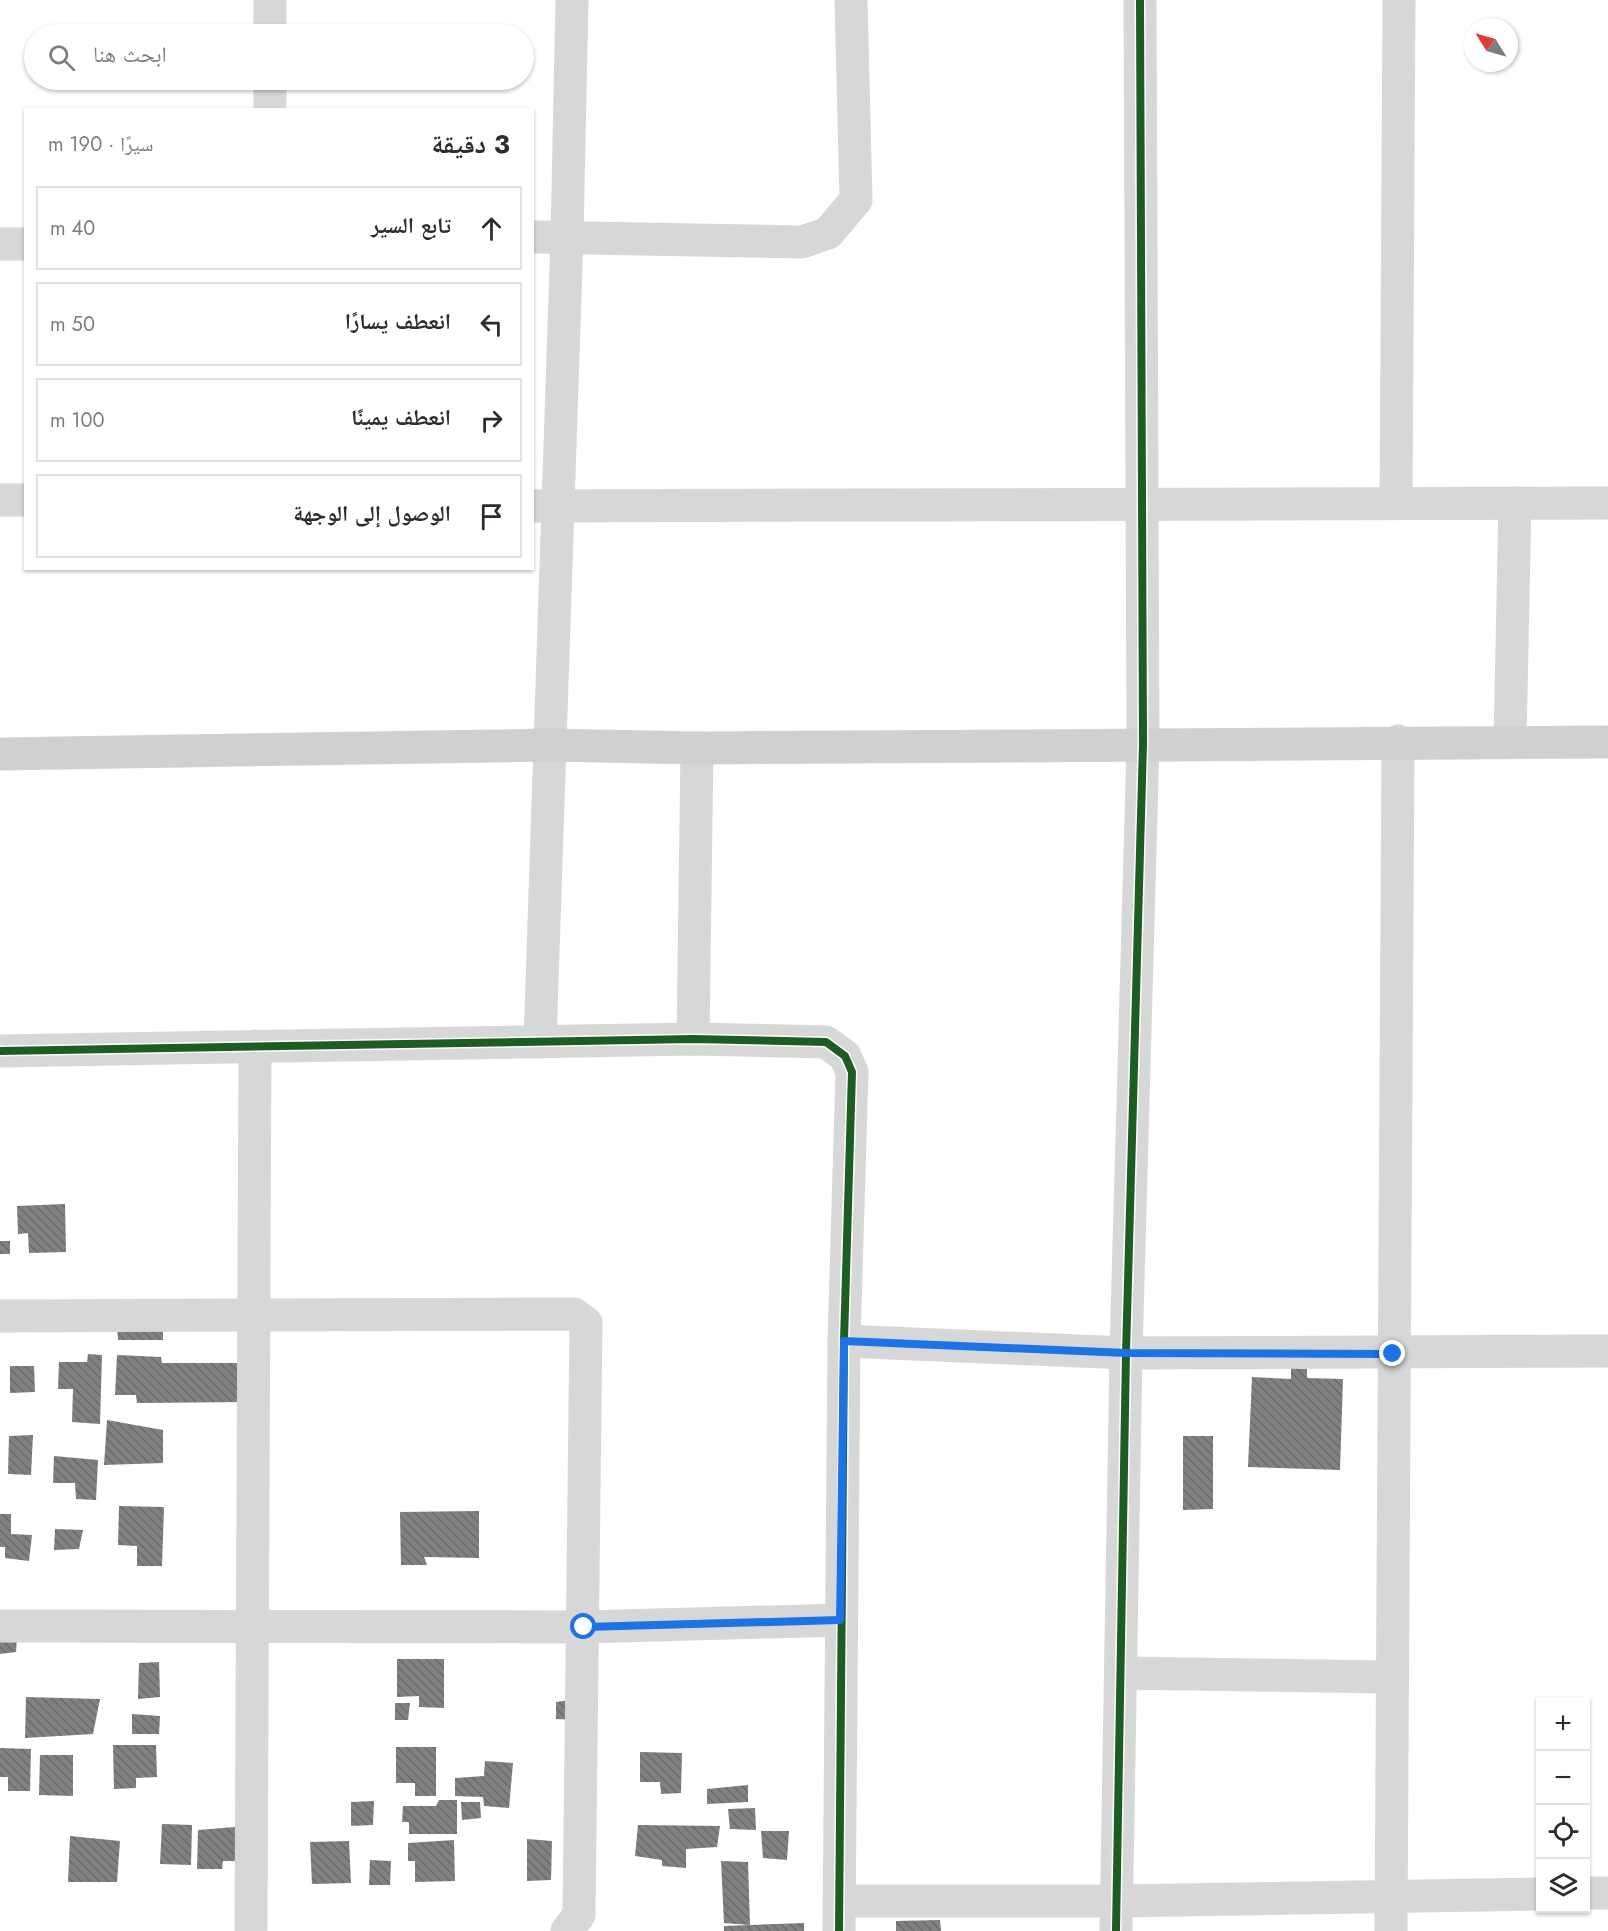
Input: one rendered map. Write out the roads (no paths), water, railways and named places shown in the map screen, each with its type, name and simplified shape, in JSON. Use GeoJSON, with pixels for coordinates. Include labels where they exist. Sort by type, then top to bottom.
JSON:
{"type":"FeatureCollection","features":[{"type":"Feature","properties":{"kind":"street"},"geometry":{"type":"LineString","coordinates":[[270,0],[270,24]]}},
{"type":"Feature","properties":{"kind":"street"},"geometry":{"type":"LineString","coordinates":[[540,1042],[550,745],[545,506],[567,237],[572,0]]}},
{"type":"Feature","properties":{"kind":"street"},"geometry":{"type":"LineString","coordinates":[[534,237],[802,242],[828,234],[856,200],[851,0]]}},
{"type":"Feature","properties":{"kind":"street"},"geometry":{"type":"LineString","coordinates":[[1117,1916],[1126,1353],[1143,744],[1140,0]]}},
{"type":"Feature","properties":{"kind":"street"},"geometry":{"type":"LineString","coordinates":[[1396,503],[1399,0]]}},
{"type":"Feature","properties":{"kind":"street"},"geometry":{"type":"LineString","coordinates":[[270,90],[270,108]]}},
{"type":"Feature","properties":{"kind":"street"},"geometry":{"type":"LineString","coordinates":[[0,244],[24,244]]}},
{"type":"Feature","properties":{"kind":"street"},"geometry":{"type":"LineString","coordinates":[[0,500],[24,500]]}},
{"type":"Feature","properties":{"kind":"street"},"geometry":{"type":"LineString","coordinates":[[1510,742],[1515,503]]}},
{"type":"Feature","properties":{"kind":"street"},"geometry":{"type":"LineString","coordinates":[[545,506],[1608,503]]}},
{"type":"Feature","properties":{"kind":"street"},"geometry":{"type":"LineString","coordinates":[[1391,1931],[1398,741]]}},
{"type":"Feature","properties":{"kind":"street"},"geometry":{"type":"LineString","coordinates":[[0,754],[550,745],[697,748],[1398,741],[1608,742]]}},
{"type":"Feature","properties":{"kind":"street"},"geometry":{"type":"LineString","coordinates":[[693,1039],[697,748]]}},
{"type":"Feature","properties":{"kind":"street"},"geometry":{"type":"LineString","coordinates":[[0,1051],[693,1039],[826,1042],[845,1056],[852,1072],[844,1341],[839,1916],[1117,1916],[1390,1897],[1536,1894]]}},
{"type":"Feature","properties":{"kind":"street"},"geometry":{"type":"LineString","coordinates":[[251,1931],[255,1046]]}},
{"type":"Feature","properties":{"kind":"street"},"geometry":{"type":"LineString","coordinates":[[0,1316],[574,1314],[581,1317],[586,1323],[579,1915],[567,1931]]}},
{"type":"Feature","properties":{"kind":"street"},"geometry":{"type":"LineString","coordinates":[[844,1341],[1126,1353],[1393,1354],[1608,1351]]}},
{"type":"Feature","properties":{"kind":"street"},"geometry":{"type":"LineString","coordinates":[[0,1626],[584,1627],[840,1620]]}},
{"type":"Feature","properties":{"kind":"street"},"geometry":{"type":"LineString","coordinates":[[1121,1673],[1391,1677]]}},
{"type":"Feature","properties":{"kind":"street"},"geometry":{"type":"LineString","coordinates":[[1590,1893],[1608,1893]]}}]}
